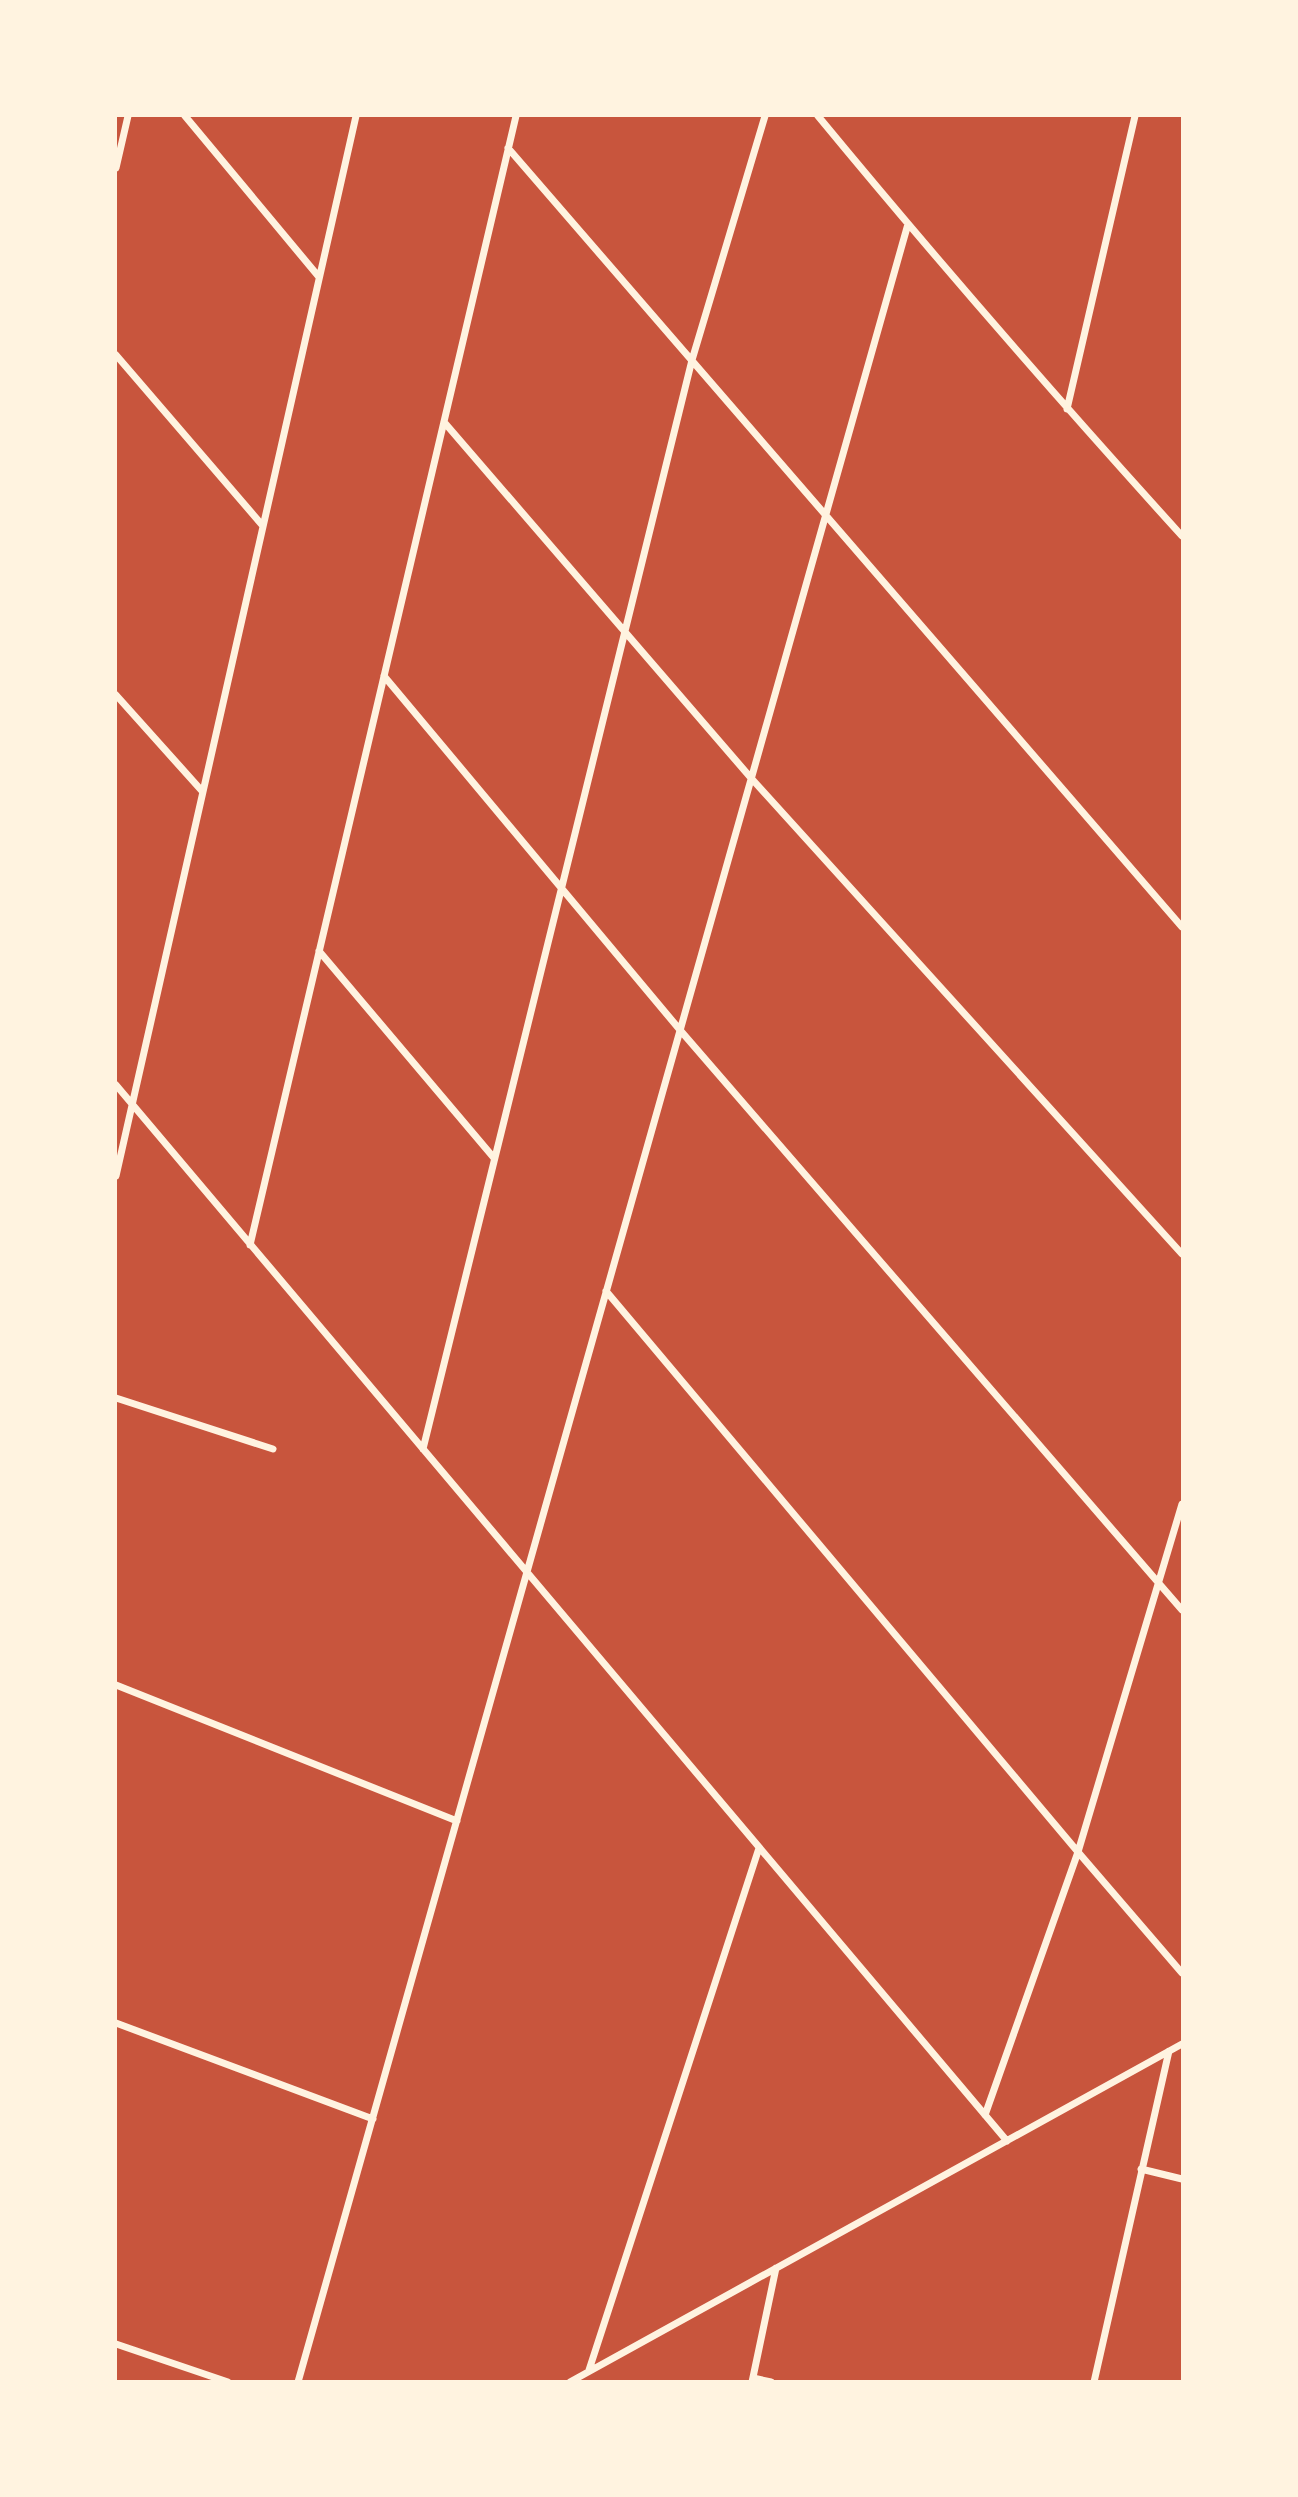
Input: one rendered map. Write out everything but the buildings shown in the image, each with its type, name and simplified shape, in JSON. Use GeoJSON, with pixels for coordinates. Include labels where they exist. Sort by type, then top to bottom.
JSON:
{"type":"FeatureCollection","features":[{"type":"Feature","properties":{"kind":"street"},"geometry":{"type":"LineString","coordinates":[[116,168],[128,116]]}},
{"type":"Feature","properties":{"kind":"street"},"geometry":{"type":"LineString","coordinates":[[185,116],[319,277]]}},
{"type":"Feature","properties":{"kind":"street"},"geometry":{"type":"LineString","coordinates":[[116,1176],[356,116]]}},
{"type":"Feature","properties":{"kind":"street"},"geometry":{"type":"LineString","coordinates":[[250,1245],[516,116]]}},
{"type":"Feature","properties":{"kind":"street"},"geometry":{"type":"LineString","coordinates":[[422,1449],[692,360],[765,116]]}},
{"type":"Feature","properties":{"kind":"street"},"geometry":{"type":"LineString","coordinates":[[818,116],[1067,409],[1182,536]]}},
{"type":"Feature","properties":{"kind":"street"},"geometry":{"type":"LineString","coordinates":[[1067,409],[1135,116]]}},
{"type":"Feature","properties":{"kind":"street"},"geometry":{"type":"LineString","coordinates":[[508,148],[1182,927]]}},
{"type":"Feature","properties":{"kind":"street"},"geometry":{"type":"LineString","coordinates":[[298,2382],[908,224]]}},
{"type":"Feature","properties":{"kind":"street"},"geometry":{"type":"LineString","coordinates":[[116,355],[263,526]]}},
{"type":"Feature","properties":{"kind":"street"},"geometry":{"type":"LineString","coordinates":[[444,422],[751,778],[1182,1254]]}},
{"type":"Feature","properties":{"kind":"street"},"geometry":{"type":"LineString","coordinates":[[384,676],[680,1030],[1182,1610]]}},
{"type":"Feature","properties":{"kind":"street"},"geometry":{"type":"LineString","coordinates":[[116,695],[202,791]]}},
{"type":"Feature","properties":{"kind":"street"},"geometry":{"type":"LineString","coordinates":[[319,951],[494,1158]]}},
{"type":"Feature","properties":{"kind":"street"},"geometry":{"type":"LineString","coordinates":[[116,1085],[1007,2141]]}},
{"type":"Feature","properties":{"kind":"street"},"geometry":{"type":"LineString","coordinates":[[606,1292],[1182,1973]]}},
{"type":"Feature","properties":{"kind":"street"},"geometry":{"type":"LineString","coordinates":[[116,1398],[272,1449]]}},
{"type":"Feature","properties":{"kind":"street"},"geometry":{"type":"LineString","coordinates":[[985,2115],[1078,1852],[1182,1504]]}},
{"type":"Feature","properties":{"kind":"street"},"geometry":{"type":"LineString","coordinates":[[116,1685],[457,1821]]}},
{"type":"Feature","properties":{"kind":"street"},"geometry":{"type":"LineString","coordinates":[[589,2371],[759,1849]]}},
{"type":"Feature","properties":{"kind":"street"},"geometry":{"type":"LineString","coordinates":[[116,2023],[373,2119]]}},
{"type":"Feature","properties":{"kind":"street"},"geometry":{"type":"LineString","coordinates":[[570,2382],[1182,2044]]}},
{"type":"Feature","properties":{"kind":"street"},"geometry":{"type":"LineString","coordinates":[[1094,2382],[1169,2051]]}},
{"type":"Feature","properties":{"kind":"street"},"geometry":{"type":"LineString","coordinates":[[1141,2169],[1182,2179]]}},
{"type":"Feature","properties":{"kind":"street"},"geometry":{"type":"LineString","coordinates":[[771,2382],[753,2380],[776,2268]]}},
{"type":"Feature","properties":{"kind":"street"},"geometry":{"type":"LineString","coordinates":[[116,2344],[228,2382]]}}]}
